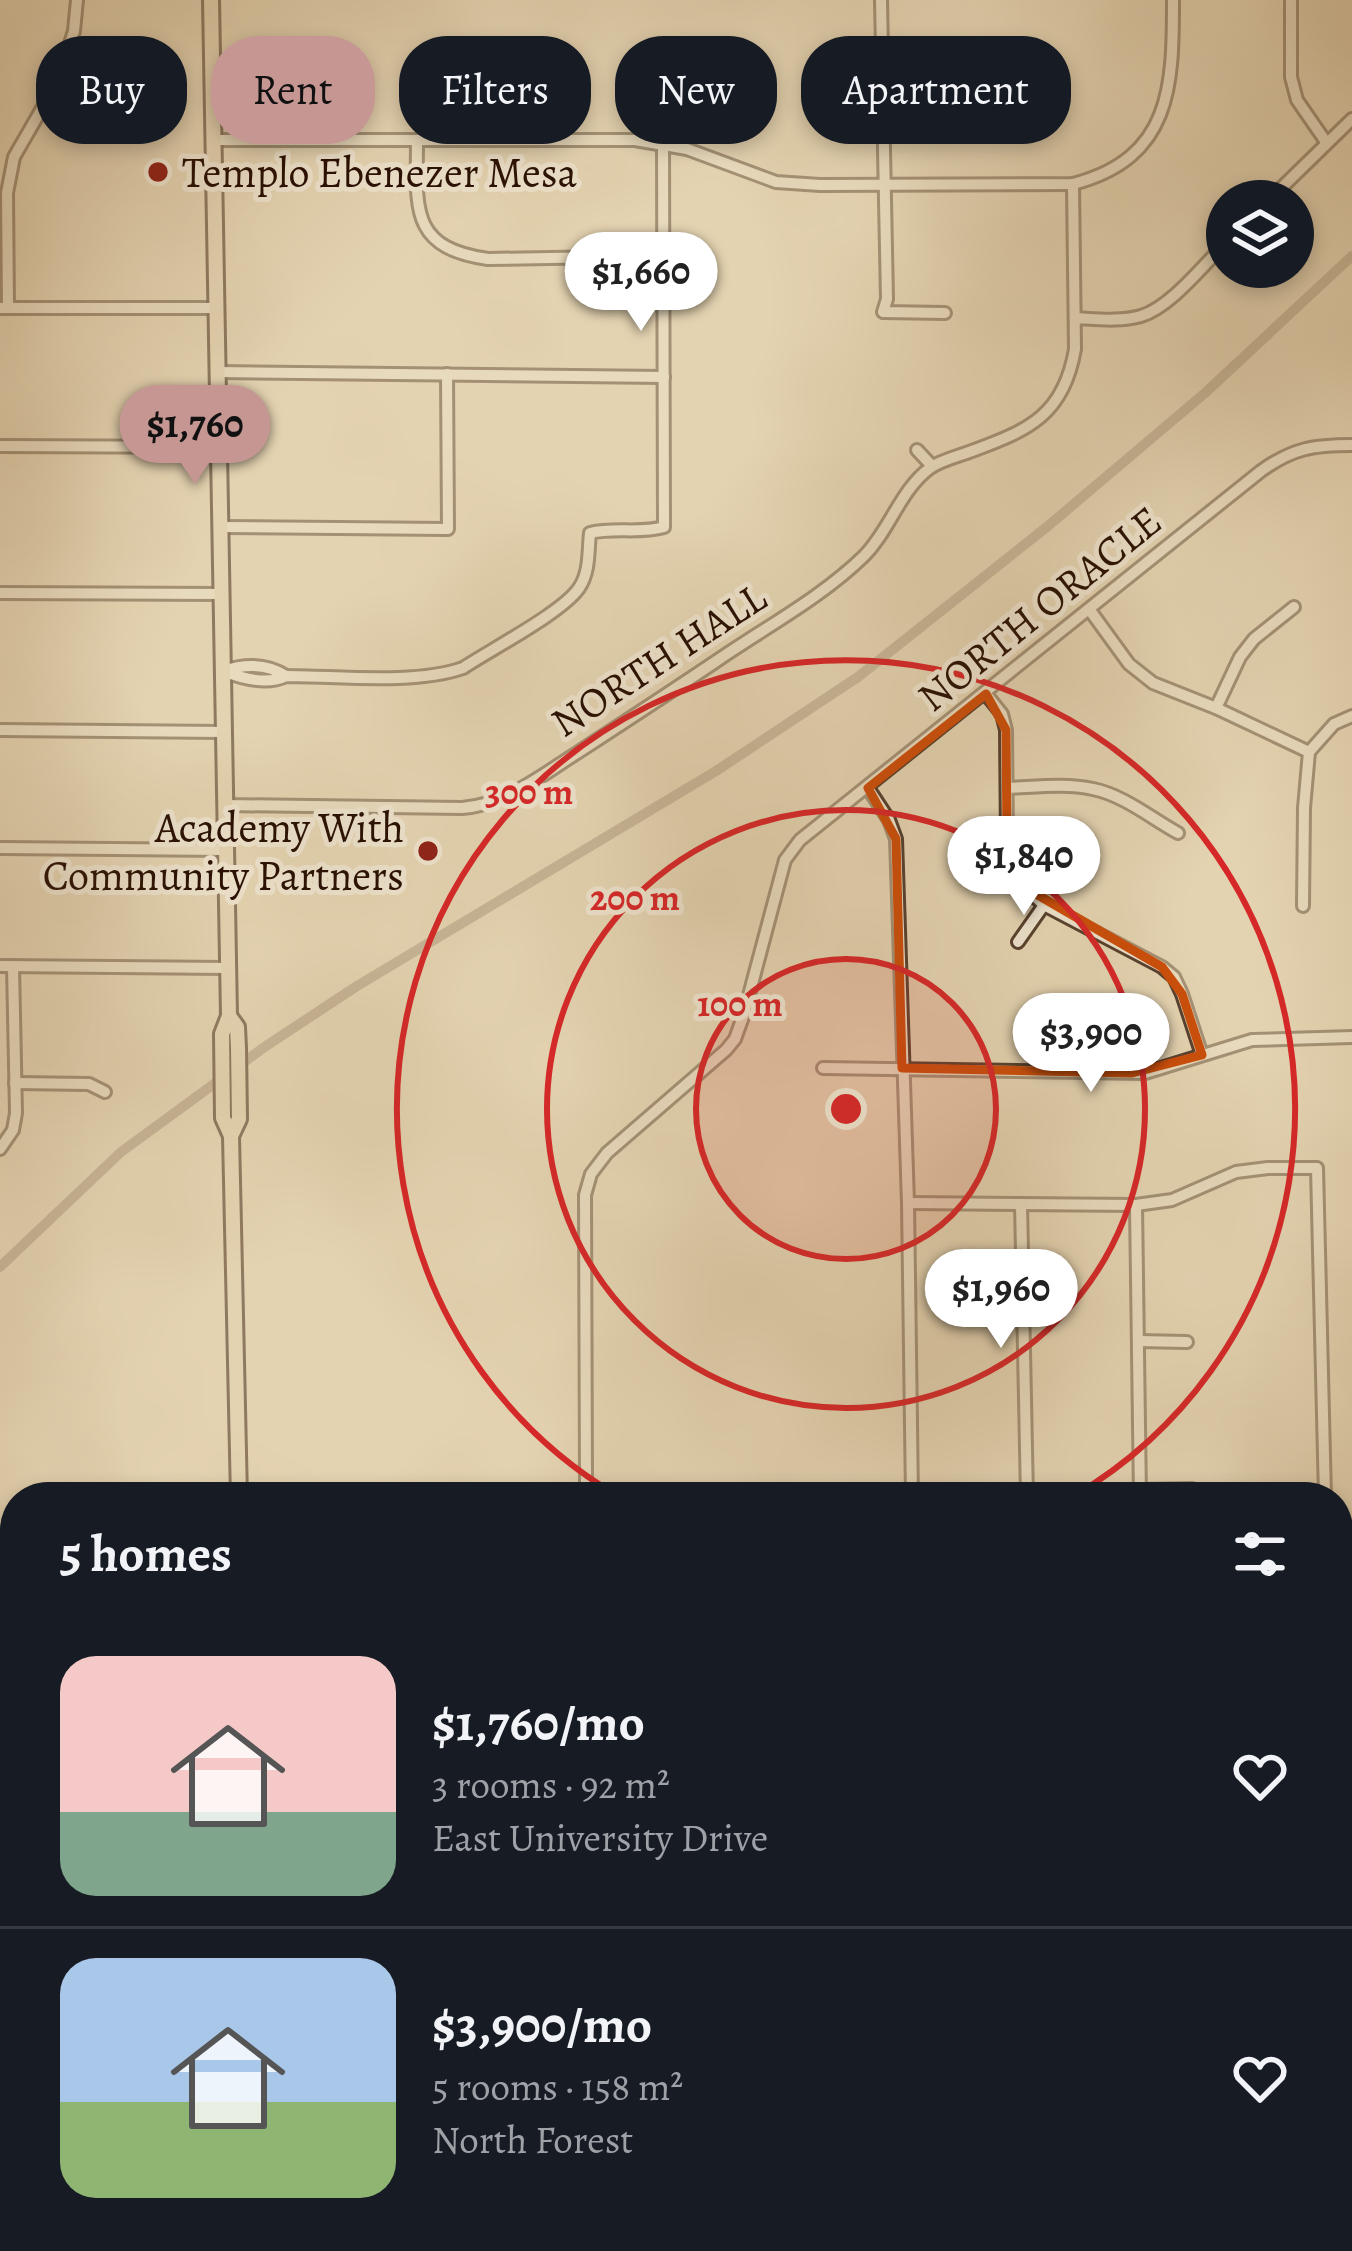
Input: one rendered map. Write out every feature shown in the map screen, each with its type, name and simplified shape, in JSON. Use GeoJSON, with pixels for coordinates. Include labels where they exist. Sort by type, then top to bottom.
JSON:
{"type":"FeatureCollection","features":[{"type":"Feature","properties":{"kind":"main road"},"geometry":{"type":"LineString","coordinates":[[211,0],[212,36]]}},
{"type":"Feature","properties":{"kind":"main road"},"geometry":{"type":"LineString","coordinates":[[213,144],[229,1016],[222,1034],[223,1118],[231,1136],[239,1482]]}},
{"type":"Feature","properties":{"kind":"main road"},"geometry":{"type":"LineString","coordinates":[[229,1016],[237,1027],[238,1048],[239,1119],[231,1136]]}},
{"type":"Feature","properties":{"kind":"street"},"geometry":{"type":"LineString","coordinates":[[77,0],[74,31],[59,80],[14,157],[7,193],[4,308],[217,308]]}},
{"type":"Feature","properties":{"kind":"street"},"geometry":{"type":"LineString","coordinates":[[881,0],[883,312],[944,313]]}},
{"type":"Feature","properties":{"kind":"street"},"geometry":{"type":"LineString","coordinates":[[666,144],[776,182],[1073,184],[1120,165],[1155,127],[1171,75],[1173,0]]}},
{"type":"Feature","properties":{"kind":"street"},"geometry":{"type":"LineString","coordinates":[[1291,0],[1291,77],[1297,100],[1326,142]]}},
{"type":"Feature","properties":{"kind":"street"},"geometry":{"type":"LineString","coordinates":[[1289,180],[1352,119]]}},
{"type":"Feature","properties":{"kind":"street"},"geometry":{"type":"LineString","coordinates":[[417,144],[419,211],[427,231],[442,247],[460,256],[488,260],[664,256]]}},
{"type":"Feature","properties":{"kind":"street"},"geometry":{"type":"LineString","coordinates":[[223,670],[243,664],[278,670],[286,676],[422,676],[463,668],[564,604],[581,586],[590,532],[664,527],[663,144]]}},
{"type":"Feature","properties":{"kind":"street"},"geometry":{"type":"LineString","coordinates":[[917,450],[932,466],[1000,441],[1032,425],[1062,394],[1076,349],[1073,184]]}},
{"type":"Feature","properties":{"kind":"street"},"geometry":{"type":"LineString","coordinates":[[420,251],[434,238]]}},
{"type":"Feature","properties":{"kind":"street"},"geometry":{"type":"LineString","coordinates":[[1075,318],[1146,315],[1206,262]]}},
{"type":"Feature","properties":{"kind":"street"},"geometry":{"type":"LineString","coordinates":[[218,372],[664,376]]}},
{"type":"Feature","properties":{"kind":"street"},"geometry":{"type":"LineString","coordinates":[[220,527],[448,529],[447,374]]}},
{"type":"Feature","properties":{"kind":"street","name":"NORTH ORACLE"},"geometry":{"type":"LineString","coordinates":[[586,1482],[585,1195],[591,1174],[607,1153],[735,1039],[785,860],[800,840],[1282,456],[1308,447],[1352,445]]}},
{"type":"Feature","properties":{"kind":"street"},"geometry":{"type":"LineString","coordinates":[[0,446],[219,447]]}},
{"type":"Feature","properties":{"kind":"street","name":"NORTH HALL"},"geometry":{"type":"LineString","coordinates":[[225,805],[462,808],[518,790],[820,591],[865,555],[904,497],[932,466]]}},
{"type":"Feature","properties":{"kind":"street"},"geometry":{"type":"LineString","coordinates":[[0,593],[222,594]]}},
{"type":"Feature","properties":{"kind":"street"},"geometry":{"type":"LineString","coordinates":[[1216,708],[1240,657],[1254,639],[1294,607]]}},
{"type":"Feature","properties":{"kind":"street"},"geometry":{"type":"LineString","coordinates":[[1089,609],[1129,664],[1153,683],[1309,752]]}},
{"type":"Feature","properties":{"kind":"street"},"geometry":{"type":"LineString","coordinates":[[986,694],[1002,714],[1006,730],[1007,840],[1024,887],[1044,905],[1174,977],[1202,1055]]}},
{"type":"Feature","properties":{"kind":"street"},"geometry":{"type":"LineString","coordinates":[[1303,907],[1309,752],[1334,724],[1352,716]]}},
{"type":"Feature","properties":{"kind":"street"},"geometry":{"type":"LineString","coordinates":[[0,730],[224,732]]}},
{"type":"Feature","properties":{"kind":"street"},"geometry":{"type":"LineString","coordinates":[[868,788],[896,839],[912,1482]]}},
{"type":"Feature","properties":{"kind":"street"},"geometry":{"type":"LineString","coordinates":[[1007,788],[1092,788],[1178,832]]}},
{"type":"Feature","properties":{"kind":"street"},"geometry":{"type":"LineString","coordinates":[[0,848],[226,850]]}},
{"type":"Feature","properties":{"kind":"street"},"geometry":{"type":"LineString","coordinates":[[1018,942],[1044,905]]}},
{"type":"Feature","properties":{"kind":"street"},"geometry":{"type":"LineString","coordinates":[[0,1149],[15,1121],[6,966],[228,968]]}},
{"type":"Feature","properties":{"kind":"street"},"geometry":{"type":"LineString","coordinates":[[824,1068],[1144,1073],[1252,1040],[1352,1037]]}},
{"type":"Feature","properties":{"kind":"street"},"geometry":{"type":"LineString","coordinates":[[15,1083],[89,1084],[105,1092]]}},
{"type":"Feature","properties":{"kind":"street"},"geometry":{"type":"LineString","coordinates":[[908,1203],[1136,1205],[1172,1200],[1236,1172],[1317,1168],[1324,1482]]}},
{"type":"Feature","properties":{"kind":"street"},"geometry":{"type":"LineString","coordinates":[[1021,1204],[1027,1482]]}},
{"type":"Feature","properties":{"kind":"street"},"geometry":{"type":"LineString","coordinates":[[1136,1205],[1140,1482]]}},
{"type":"Feature","properties":{"kind":"street"},"geometry":{"type":"LineString","coordinates":[[1138,1341],[1187,1342]]}},
{"type":"Feature","properties":{"kind":"highlighted area"},"geometry":{"type":"Polygon","coordinates":[[[986,694],[1006,730],[1007,840],[1024,887],[1162,967],[1182,994],[1202,1055],[1132,1073],[902,1068],[896,839],[868,788],[986,694]]]}},
{"type":"Feature","properties":{"kind":"waterway"},"geometry":{"type":"LineString","coordinates":[[0,1267],[121,1152],[266,1046],[357,986],[716,771],[858,677],[1205,393],[1352,256]]}},
{"type":"Feature","properties":{"kind":"place","name":"Templo Ebenezer Mesa"},"geometry":{"type":"Point","coordinates":[158,172]}},
{"type":"Feature","properties":{"kind":"place","name":"Academy With Community Partners"},"geometry":{"type":"Point","coordinates":[428,851]}}]}
